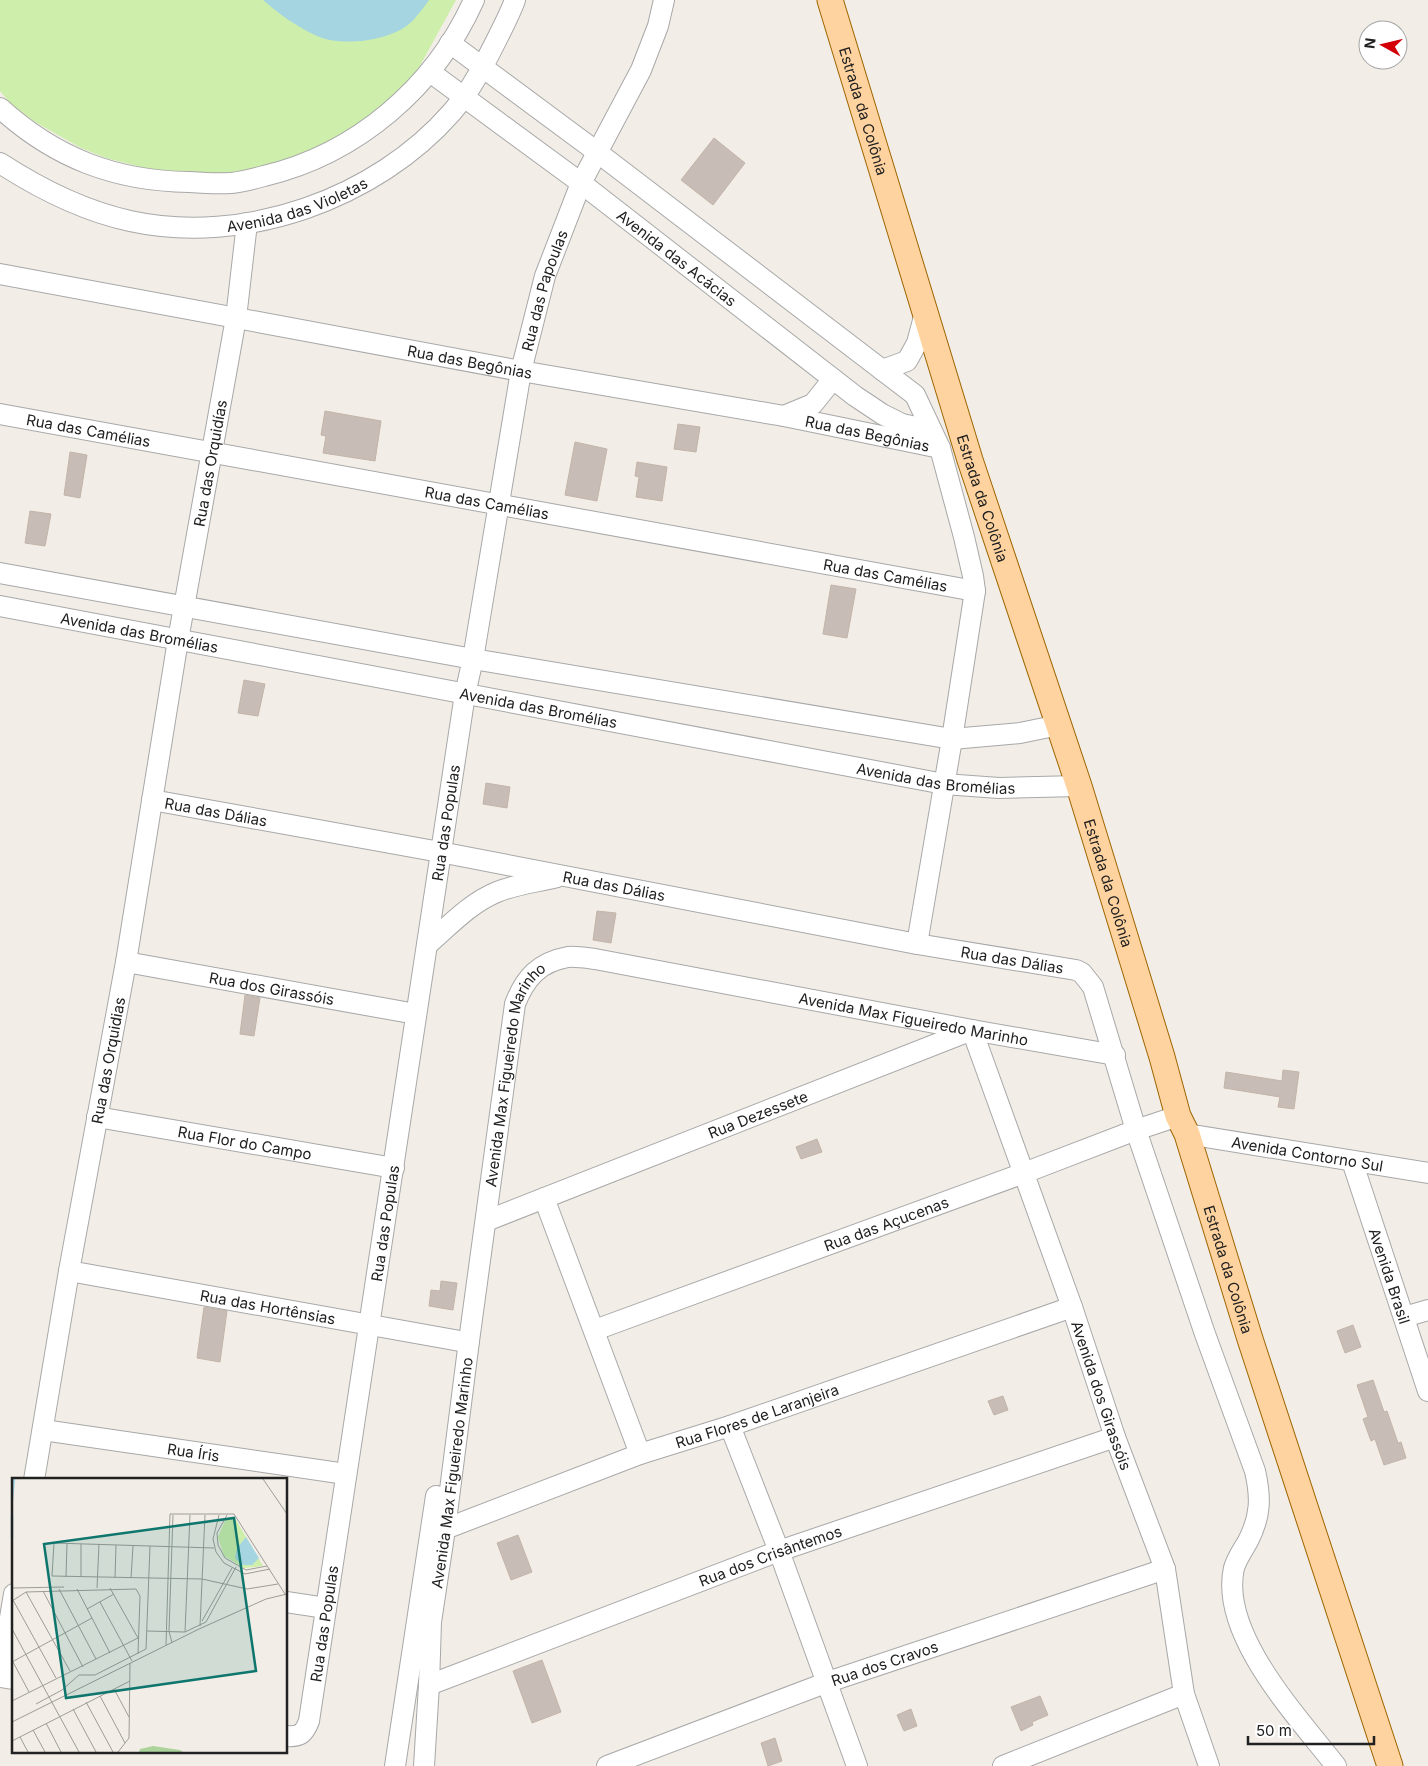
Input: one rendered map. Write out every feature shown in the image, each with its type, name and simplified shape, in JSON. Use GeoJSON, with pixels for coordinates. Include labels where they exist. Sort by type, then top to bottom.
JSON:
{"type":"FeatureCollection","features":[{"type":"Feature","properties":{"kind":"main road","name":"Estrada da Colônia"},"geometry":{"type":"LineString","coordinates":[[830,0],[970,460],[1079,786],[1182,1125],[1390,1766]]}},
{"type":"Feature","properties":{"kind":"street"},"geometry":{"type":"LineString","coordinates":[[0,108],[16,122],[65,155],[116,174],[174,182],[231,183],[278,172],[304,163],[330,152],[378,122],[399,104],[430,72],[450,43],[474,0]]}},
{"type":"Feature","properties":{"kind":"street","name":"Avenida das Violetas"},"geometry":{"type":"LineString","coordinates":[[0,163],[41,187],[72,202],[103,214],[132,221],[167,226],[230,226],[290,214],[349,190],[377,175],[428,136],[464,98],[483,67],[515,0]]}},
{"type":"Feature","properties":{"kind":"street","name":"Rua das Papoulas"},"geometry":{"type":"LineString","coordinates":[[473,659],[521,372],[545,276],[581,183],[642,70],[658,26],[664,0]]}},
{"type":"Feature","properties":{"kind":"street"},"geometry":{"type":"LineString","coordinates":[[450,43],[597,152],[915,396],[936,439],[964,537],[975,591],[917,944]]}},
{"type":"Feature","properties":{"kind":"street","name":"Avenida das Acácias"},"geometry":{"type":"LineString","coordinates":[[430,72],[581,183],[833,379],[882,414],[936,439]]}},
{"type":"Feature","properties":{"kind":"street","name":"Rua das Orquidías"},"geometry":{"type":"LineString","coordinates":[[178,640],[236,318],[248,223]]}},
{"type":"Feature","properties":{"kind":"street","name":"Rua das Begônias"},"geometry":{"type":"LineString","coordinates":[[0,274],[521,372],[784,416],[936,439]]}},
{"type":"Feature","properties":{"kind":"street"},"geometry":{"type":"LineString","coordinates":[[882,370],[907,361],[917,343],[926,313]]}},
{"type":"Feature","properties":{"kind":"street"},"geometry":{"type":"LineString","coordinates":[[784,416],[813,404],[833,379]]}},
{"type":"Feature","properties":{"kind":"street","name":"Rua das Camélias"},"geometry":{"type":"LineString","coordinates":[[0,414],[499,503],[975,591]]}},
{"type":"Feature","properties":{"kind":"street"},"geometry":{"type":"LineString","coordinates":[[0,572],[473,659],[952,740],[1020,732],[1059,725]]}},
{"type":"Feature","properties":{"kind":"street","name":"Avenida das Bromélias"},"geometry":{"type":"LineString","coordinates":[[0,606],[944,784],[999,788],[1079,786]]}},
{"type":"Feature","properties":{"kind":"street","name":"Rua das Orquidias"},"geometry":{"type":"LineString","coordinates":[[34,1478],[69,1271],[126,962],[178,640]]}},
{"type":"Feature","properties":{"kind":"street","name":"Rua das Populas"},"geometry":{"type":"LineString","coordinates":[[288,1736],[302,1735],[306,1730],[308,1721],[394,1168],[464,694],[473,659]]}},
{"type":"Feature","properties":{"kind":"street","name":"Rua das Dálias"},"geometry":{"type":"LineString","coordinates":[[152,800],[564,875],[917,944],[1076,970],[1082,973],[1093,987],[1115,1055]]}},
{"type":"Feature","properties":{"kind":"street"},"geometry":{"type":"LineString","coordinates":[[427,945],[477,903],[498,892],[564,875]]}},
{"type":"Feature","properties":{"kind":"street","name":"Avenida Max Figueiredo Marinho"},"geometry":{"type":"LineString","coordinates":[[424,1766],[431,1622],[445,1529],[464,1341],[486,1221],[514,1004],[522,986],[536,970],[551,962],[570,957],[596,959],[1115,1055]]}},
{"type":"Feature","properties":{"kind":"street","name":"Rua dos Girassóis"},"geometry":{"type":"LineString","coordinates":[[126,962],[416,1014]]}},
{"type":"Feature","properties":{"kind":"street","name":"Avenida dos Girassóis"},"geometry":{"type":"LineString","coordinates":[[972,1030],[1072,1307],[1115,1437],[1165,1569],[1184,1694],[1209,1766]]}},
{"type":"Feature","properties":{"kind":"street","name":"Rua Dezessete"},"geometry":{"type":"LineString","coordinates":[[486,1221],[972,1030]]}},
{"type":"Feature","properties":{"kind":"street"},"geometry":{"type":"LineString","coordinates":[[1115,1055],[1136,1130],[1204,1334],[1255,1471],[1260,1491],[1260,1505],[1256,1522],[1240,1552],[1232,1580],[1237,1615],[1249,1645],[1264,1672],[1336,1766]]}},
{"type":"Feature","properties":{"kind":"street","name":"Rua Flor do Campo"},"geometry":{"type":"LineString","coordinates":[[97,1116],[394,1168]]}},
{"type":"Feature","properties":{"kind":"street","name":"Rua das Açucenas"},"geometry":{"type":"LineString","coordinates":[[594,1330],[1024,1173],[1136,1130],[1182,1125]]}},
{"type":"Feature","properties":{"kind":"street","name":"Avenida Contorno Sul"},"geometry":{"type":"LineString","coordinates":[[1182,1125],[1352,1161],[1428,1173]]}},
{"type":"Feature","properties":{"kind":"street","name":"Avenida Brasil"},"geometry":{"type":"LineString","coordinates":[[1352,1161],[1428,1391]]}},
{"type":"Feature","properties":{"kind":"street"},"geometry":{"type":"LineString","coordinates":[[544,1198],[640,1454]]}},
{"type":"Feature","properties":{"kind":"street","name":"Rua das Hortênsias"},"geometry":{"type":"LineString","coordinates":[[69,1271],[464,1341]]}},
{"type":"Feature","properties":{"kind":"street","name":"Rua Flores de Laranjeira"},"geometry":{"type":"LineString","coordinates":[[445,1529],[640,1454],[730,1426],[1072,1307]]}},
{"type":"Feature","properties":{"kind":"street"},"geometry":{"type":"LineString","coordinates":[[1404,1317],[1428,1310]]}},
{"type":"Feature","properties":{"kind":"street"},"geometry":{"type":"LineString","coordinates":[[395,1766],[464,1341]]}},
{"type":"Feature","properties":{"kind":"street"},"geometry":{"type":"LineString","coordinates":[[730,1426],[828,1682],[857,1766]]}},
{"type":"Feature","properties":{"kind":"street","name":"Rua Íris"},"geometry":{"type":"LineString","coordinates":[[43,1430],[346,1474]]}},
{"type":"Feature","properties":{"kind":"street","name":"Rua dos Crisântemos"},"geometry":{"type":"LineString","coordinates":[[429,1685],[779,1551],[1115,1437]]}},
{"type":"Feature","properties":{"kind":"street","name":"Rua dos Cravos"},"geometry":{"type":"LineString","coordinates":[[607,1766],[828,1682],[1165,1569]]}},
{"type":"Feature","properties":{"kind":"street"},"geometry":{"type":"LineString","coordinates":[[288,1602],[326,1608]]}},
{"type":"Feature","properties":{"kind":"street"},"geometry":{"type":"LineString","coordinates":[[0,1677],[12,1606]]}},
{"type":"Feature","properties":{"kind":"street"},"geometry":{"type":"LineString","coordinates":[[1004,1766],[1184,1694]]}},
{"type":"Feature","properties":{"kind":"green space"},"geometry":{"type":"Polygon","coordinates":[[[0,0],[456,0],[416,73],[397,97],[355,128],[287,162],[236,173],[209,174],[157,171],[106,158],[81,148],[35,122],[11,104],[0,91],[0,0]]]}},
{"type":"Feature","properties":{"kind":"water"},"geometry":{"type":"Polygon","coordinates":[[[263,0],[429,0],[412,21],[400,30],[390,35],[351,42],[327,39],[302,29],[263,0]]]}},
{"type":"Feature","properties":{"kind":"building"},"geometry":{"type":"Polygon","coordinates":[[[714,138],[745,163],[713,205],[681,180],[714,138]]]}},
{"type":"Feature","properties":{"kind":"building"},"geometry":{"type":"Polygon","coordinates":[[[325,411],[381,421],[375,461],[323,453],[326,436],[321,435],[325,411]]]}},
{"type":"Feature","properties":{"kind":"building"},"geometry":{"type":"Polygon","coordinates":[[[678,424],[700,427],[696,452],[674,449],[678,424]]]}},
{"type":"Feature","properties":{"kind":"building"},"geometry":{"type":"Polygon","coordinates":[[[575,442],[607,449],[597,501],[565,495],[575,442]]]}},
{"type":"Feature","properties":{"kind":"building"},"geometry":{"type":"Polygon","coordinates":[[[70,452],[87,455],[80,498],[64,495],[70,452]]]}},
{"type":"Feature","properties":{"kind":"building"},"geometry":{"type":"Polygon","coordinates":[[[637,462],[667,467],[662,501],[636,497],[639,477],[635,476],[637,462]]]}},
{"type":"Feature","properties":{"kind":"building"},"geometry":{"type":"Polygon","coordinates":[[[30,511],[51,514],[45,546],[25,543],[30,511]]]}},
{"type":"Feature","properties":{"kind":"building"},"geometry":{"type":"Polygon","coordinates":[[[831,585],[856,589],[847,638],[823,634],[831,585]]]}},
{"type":"Feature","properties":{"kind":"building"},"geometry":{"type":"Polygon","coordinates":[[[244,680],[265,684],[258,716],[238,713],[244,680]]]}},
{"type":"Feature","properties":{"kind":"building"},"geometry":{"type":"Polygon","coordinates":[[[486,783],[510,787],[507,808],[483,804],[486,783]]]}},
{"type":"Feature","properties":{"kind":"building"},"geometry":{"type":"Polygon","coordinates":[[[597,911],[616,913],[611,943],[593,940],[597,911]]]}},
{"type":"Feature","properties":{"kind":"building"},"geometry":{"type":"Polygon","coordinates":[[[245,995],[260,998],[254,1036],[240,1034],[245,995]]]}},
{"type":"Feature","properties":{"kind":"building"},"geometry":{"type":"Polygon","coordinates":[[[1283,1070],[1299,1072],[1294,1109],[1278,1107],[1280,1097],[1224,1088],[1226,1072],[1282,1081],[1283,1070]]]}},
{"type":"Feature","properties":{"kind":"building"},"geometry":{"type":"Polygon","coordinates":[[[817,1139],[822,1152],[801,1159],[796,1147],[817,1139]]]}},
{"type":"Feature","properties":{"kind":"building"},"geometry":{"type":"Polygon","coordinates":[[[441,1281],[457,1283],[453,1310],[429,1306],[431,1290],[440,1291],[441,1281]]]}},
{"type":"Feature","properties":{"kind":"building"},"geometry":{"type":"Polygon","coordinates":[[[204,1307],[227,1311],[220,1362],[197,1358],[204,1307]]]}},
{"type":"Feature","properties":{"kind":"building"},"geometry":{"type":"Polygon","coordinates":[[[1353,1325],[1361,1347],[1345,1353],[1337,1331],[1353,1325]]]}},
{"type":"Feature","properties":{"kind":"building"},"geometry":{"type":"Polygon","coordinates":[[[1373,1380],[1384,1412],[1387,1411],[1398,1443],[1401,1442],[1406,1458],[1384,1465],[1375,1439],[1371,1441],[1363,1419],[1368,1417],[1357,1385],[1373,1380]]]}},
{"type":"Feature","properties":{"kind":"building"},"geometry":{"type":"Polygon","coordinates":[[[1003,1396],[1008,1410],[994,1415],[988,1401],[1003,1396]]]}},
{"type":"Feature","properties":{"kind":"building"},"geometry":{"type":"Polygon","coordinates":[[[518,1535],[532,1572],[511,1580],[497,1543],[518,1535]]]}},
{"type":"Feature","properties":{"kind":"building"},"geometry":{"type":"Polygon","coordinates":[[[542,1660],[561,1712],[532,1723],[513,1671],[542,1660]]]}},
{"type":"Feature","properties":{"kind":"building"},"geometry":{"type":"Polygon","coordinates":[[[1040,1696],[1048,1715],[1032,1722],[1033,1725],[1021,1731],[1011,1707],[1040,1696]]]}},
{"type":"Feature","properties":{"kind":"building"},"geometry":{"type":"Polygon","coordinates":[[[911,1709],[917,1726],[904,1731],[897,1715],[911,1709]]]}},
{"type":"Feature","properties":{"kind":"building"},"geometry":{"type":"Polygon","coordinates":[[[775,1738],[782,1761],[768,1766],[761,1743],[775,1738]]]}}]}
